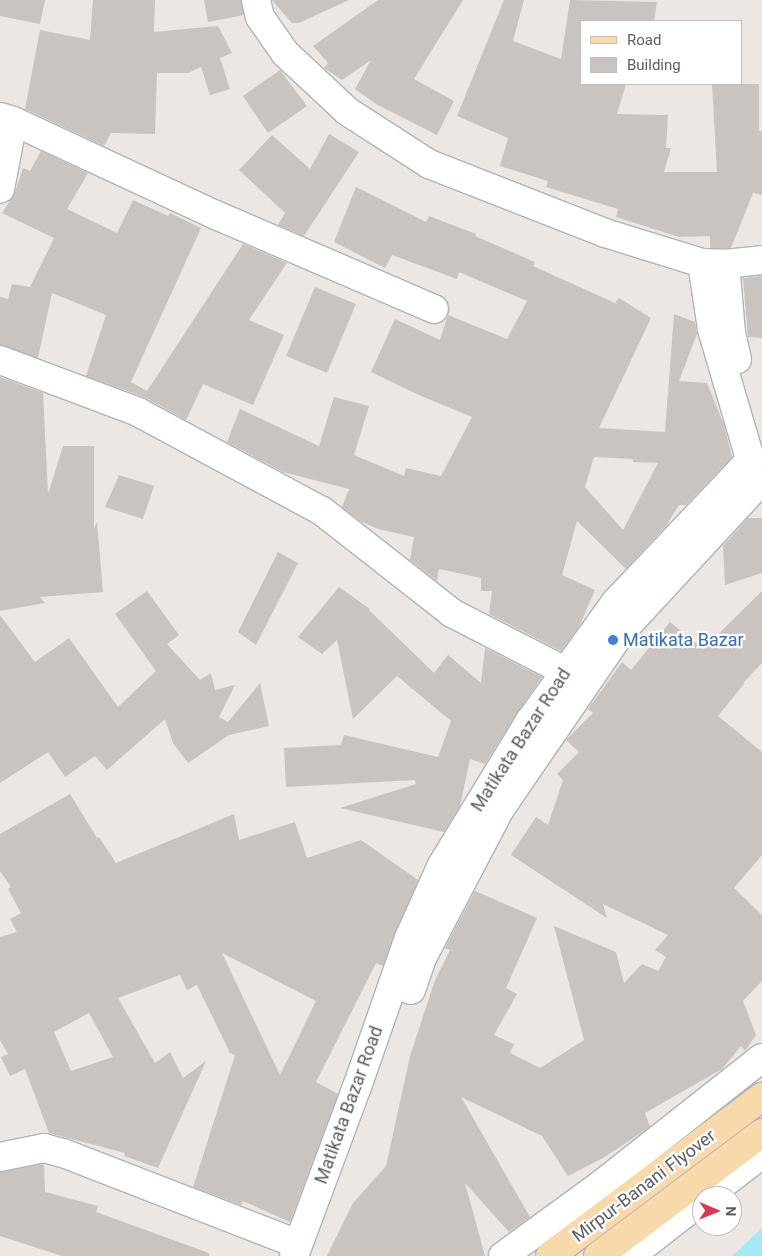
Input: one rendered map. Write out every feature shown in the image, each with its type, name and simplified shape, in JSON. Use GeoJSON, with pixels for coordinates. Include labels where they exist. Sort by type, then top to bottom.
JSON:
{"type":"FeatureCollection","features":[{"type":"Feature","properties":{"kind":"main road","name":"Mirpur-Banani Flyover"},"geometry":{"type":"LineString","coordinates":[[550,1256],[762,1097]]}},
{"type":"Feature","properties":{"kind":"main road","name":"Mirpur-Banani Flyover"},"geometry":{"type":"LineString","coordinates":[[598,1256],[755,1145]]}},
{"type":"Feature","properties":{"kind":"street"},"geometry":{"type":"LineString","coordinates":[[256,0],[260,17],[285,53],[347,111],[429,164],[604,233],[714,263],[762,260]]}},
{"type":"Feature","properties":{"kind":"street"},"geometry":{"type":"LineString","coordinates":[[0,190],[6,119],[218,216],[434,309]]}},
{"type":"Feature","properties":{"kind":"street"},"geometry":{"type":"LineString","coordinates":[[714,263],[731,334],[760,436]]}},
{"type":"Feature","properties":{"kind":"street","name":"Matikata Bazar Road"},"geometry":{"type":"LineString","coordinates":[[301,1252],[409,938],[442,866],[530,721],[615,603],[748,463],[749,455],[712,329],[714,263]]}},
{"type":"Feature","properties":{"kind":"street"},"geometry":{"type":"LineString","coordinates":[[0,360],[138,412],[322,511],[452,613],[566,671]]}},
{"type":"Feature","properties":{"kind":"street","name":"Matikata Bazar Road"},"geometry":{"type":"LineString","coordinates":[[301,1252],[315,1239],[371,1100],[423,956],[500,809],[621,632],[762,480]]}},
{"type":"Feature","properties":{"kind":"street"},"geometry":{"type":"LineString","coordinates":[[504,1256],[603,1183],[762,1058]]}},
{"type":"Feature","properties":{"kind":"street"},"geometry":{"type":"LineString","coordinates":[[717,1186],[755,1145]]}},
{"type":"Feature","properties":{"kind":"street"},"geometry":{"type":"LineString","coordinates":[[0,1157],[44,1148],[63,1153],[301,1252]]}},
{"type":"Feature","properties":{"kind":"street"},"geometry":{"type":"LineString","coordinates":[[630,1256],[692,1208]]}},
{"type":"Feature","properties":{"kind":"water"},"geometry":{"type":"Polygon","coordinates":[[[762,1228],[762,1256],[732,1256],[762,1228]]]}},
{"type":"Feature","properties":{"kind":"building"},"geometry":{"type":"Polygon","coordinates":[[[0,0],[45,0],[40,24],[0,16],[0,0]]]}},
{"type":"Feature","properties":{"kind":"building"},"geometry":{"type":"Polygon","coordinates":[[[93,0],[155,0],[154,32],[218,26],[232,53],[220,58],[230,89],[210,95],[201,67],[188,73],[157,73],[155,134],[111,133],[104,146],[25,109],[40,30],[90,40],[93,0]]]}},
{"type":"Feature","properties":{"kind":"building"},"geometry":{"type":"Polygon","coordinates":[[[204,0],[241,0],[244,15],[208,22],[204,0]]]}},
{"type":"Feature","properties":{"kind":"building"},"geometry":{"type":"Polygon","coordinates":[[[272,0],[349,0],[299,23],[292,23],[272,0]]]}},
{"type":"Feature","properties":{"kind":"building"},"geometry":{"type":"Polygon","coordinates":[[[378,0],[463,0],[414,79],[454,101],[437,135],[376,104],[355,89],[371,60],[342,80],[324,68],[328,63],[313,46],[378,0]]]}},
{"type":"Feature","properties":{"kind":"building"},"geometry":{"type":"Polygon","coordinates":[[[504,0],[524,0],[513,41],[561,59],[570,0],[657,2],[654,20],[580,20],[580,85],[626,85],[617,114],[668,115],[666,148],[671,148],[664,172],[717,172],[712,85],[759,84],[759,131],[762,131],[762,195],[753,193],[731,248],[710,248],[710,236],[679,237],[616,217],[618,209],[546,187],[548,181],[500,166],[508,138],[457,116],[504,0]]]}},
{"type":"Feature","properties":{"kind":"building"},"geometry":{"type":"Polygon","coordinates":[[[280,70],[307,106],[268,133],[243,96],[280,70]]]}},
{"type":"Feature","properties":{"kind":"building"},"geometry":{"type":"Polygon","coordinates":[[[329,134],[359,152],[304,236],[278,225],[285,213],[239,170],[272,135],[310,169],[329,134]]]}},
{"type":"Feature","properties":{"kind":"building"},"geometry":{"type":"Polygon","coordinates":[[[41,151],[88,173],[67,209],[117,233],[133,200],[168,216],[170,213],[201,228],[131,382],[147,391],[243,244],[287,263],[249,320],[284,335],[253,405],[203,384],[186,420],[144,397],[86,376],[106,315],[52,293],[38,358],[0,345],[0,297],[8,299],[12,284],[30,287],[54,238],[2,213],[15,192],[23,168],[30,171],[41,151]]]}},
{"type":"Feature","properties":{"kind":"building"},"geometry":{"type":"Polygon","coordinates":[[[356,187],[426,222],[429,216],[476,234],[475,236],[535,262],[533,266],[615,303],[619,298],[651,318],[599,428],[665,432],[674,314],[695,322],[697,334],[679,381],[707,383],[724,425],[732,457],[686,505],[679,505],[666,526],[626,569],[577,521],[562,575],[595,590],[579,627],[561,651],[489,614],[492,591],[481,591],[481,578],[439,569],[437,581],[410,560],[414,537],[378,529],[362,522],[342,507],[349,489],[283,472],[227,442],[240,409],[319,446],[334,397],[369,406],[354,455],[404,476],[406,468],[441,476],[472,417],[421,396],[371,372],[395,319],[440,340],[448,315],[507,339],[527,301],[459,272],[457,279],[392,255],[385,268],[334,242],[356,187]],[[594,457],[585,487],[623,530],[658,463],[633,462],[633,459],[594,457]]]}},
{"type":"Feature","properties":{"kind":"building"},"geometry":{"type":"Polygon","coordinates":[[[762,276],[762,338],[748,337],[743,278],[762,276]]]}},
{"type":"Feature","properties":{"kind":"building"},"geometry":{"type":"Polygon","coordinates":[[[315,287],[356,304],[327,373],[286,356],[315,287]]]}},
{"type":"Feature","properties":{"kind":"building"},"geometry":{"type":"Polygon","coordinates":[[[0,377],[43,393],[48,494],[63,446],[94,446],[94,529],[97,522],[103,592],[40,597],[45,603],[0,611],[0,377]]]}},
{"type":"Feature","properties":{"kind":"building"},"geometry":{"type":"Polygon","coordinates":[[[119,475],[154,486],[143,519],[105,507],[119,475]]]}},
{"type":"Feature","properties":{"kind":"building"},"geometry":{"type":"Polygon","coordinates":[[[748,518],[762,518],[762,573],[725,585],[723,546],[748,518]]]}},
{"type":"Feature","properties":{"kind":"building"},"geometry":{"type":"Polygon","coordinates":[[[278,552],[298,563],[256,645],[238,632],[278,552]]]}},
{"type":"Feature","properties":{"kind":"building"},"geometry":{"type":"Polygon","coordinates":[[[339,587],[370,609],[434,673],[448,655],[481,683],[485,648],[542,677],[485,764],[470,759],[460,806],[444,832],[340,808],[416,784],[415,780],[286,787],[284,748],[341,745],[344,735],[438,757],[451,721],[397,676],[353,719],[337,640],[322,654],[298,637],[339,587]]]}},
{"type":"Feature","properties":{"kind":"building"},"geometry":{"type":"Polygon","coordinates":[[[147,591],[179,635],[167,644],[200,680],[211,673],[215,690],[235,685],[219,717],[228,722],[260,683],[269,726],[229,735],[188,763],[173,743],[165,719],[107,770],[95,756],[65,777],[48,752],[0,783],[0,615],[35,662],[69,638],[118,707],[156,671],[115,614],[147,591]]]}},
{"type":"Feature","properties":{"kind":"building"},"geometry":{"type":"Polygon","coordinates":[[[762,591],[762,663],[743,683],[718,716],[762,752],[762,855],[734,888],[762,915],[762,981],[743,1001],[756,1035],[745,1051],[741,1046],[722,1069],[645,1113],[650,1127],[603,1158],[568,1176],[542,1136],[461,1097],[530,1217],[509,1232],[465,1183],[485,1256],[327,1256],[353,1203],[386,1166],[410,1056],[435,980],[450,950],[445,948],[475,891],[537,918],[506,988],[517,994],[494,1035],[514,1044],[510,1053],[540,1068],[584,1040],[554,926],[616,952],[624,983],[642,964],[658,971],[666,957],[655,950],[668,935],[603,904],[607,918],[511,855],[536,817],[548,825],[563,780],[557,774],[579,752],[566,740],[593,713],[588,709],[622,662],[631,670],[670,622],[703,649],[762,591]]]}},
{"type":"Feature","properties":{"kind":"building"},"geometry":{"type":"Polygon","coordinates":[[[70,794],[97,838],[99,837],[116,863],[234,814],[239,840],[295,822],[307,858],[361,840],[418,880],[383,966],[376,963],[316,1082],[338,1094],[290,1222],[243,1201],[241,1205],[193,1187],[235,1055],[230,1053],[197,985],[187,990],[180,975],[118,998],[155,1063],[170,1052],[183,1078],[206,1061],[158,1168],[124,1156],[125,1153],[49,1133],[25,1069],[10,1076],[1,1057],[8,1054],[0,1040],[0,937],[17,932],[10,919],[21,913],[8,889],[11,887],[0,871],[0,834],[70,794]],[[222,953],[280,1075],[316,1001],[222,953]],[[89,1013],[54,1032],[71,1071],[113,1057],[89,1013]]]}},
{"type":"Feature","properties":{"kind":"building"},"geometry":{"type":"Polygon","coordinates":[[[44,1164],[45,1192],[98,1206],[96,1212],[209,1253],[209,1256],[62,1256],[0,1236],[0,1172],[44,1164]]]}},
{"type":"Feature","properties":{"kind":"place","name":"Matikata Bazar"},"geometry":{"type":"Point","coordinates":[613,640]}}]}
